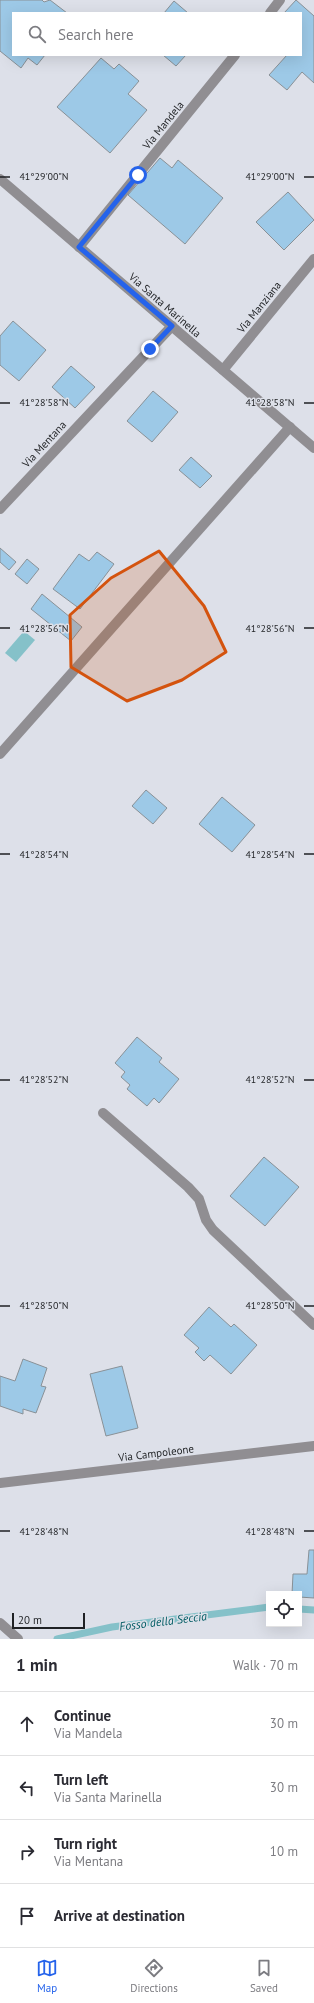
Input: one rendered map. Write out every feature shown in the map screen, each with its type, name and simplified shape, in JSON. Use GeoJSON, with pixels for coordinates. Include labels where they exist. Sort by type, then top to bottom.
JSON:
{"type":"FeatureCollection","features":[{"type":"Feature","properties":{"kind":"street"},"geometry":{"type":"LineString","coordinates":[[271,12],[280,0]]}},
{"type":"Feature","properties":{"kind":"street","name":"Via Mandela"},"geometry":{"type":"LineString","coordinates":[[79,247],[234,56]]}},
{"type":"Feature","properties":{"kind":"street","name":"Via Santa Marinella"},"geometry":{"type":"LineString","coordinates":[[0,179],[314,448]]}},
{"type":"Feature","properties":{"kind":"street","name":"Via Manziana"},"geometry":{"type":"LineString","coordinates":[[223,370],[314,259]]}},
{"type":"Feature","properties":{"kind":"street","name":"Via Mentana"},"geometry":{"type":"LineString","coordinates":[[0,509],[172,326]]}},
{"type":"Feature","properties":{"kind":"street"},"geometry":{"type":"LineString","coordinates":[[0,754],[290,427]]}},
{"type":"Feature","properties":{"kind":"street"},"geometry":{"type":"LineString","coordinates":[[103,1113],[188,1187],[199,1199],[206,1220],[213,1230],[314,1324]]}},
{"type":"Feature","properties":{"kind":"street","name":"Via Campoleone"},"geometry":{"type":"LineString","coordinates":[[0,1483],[314,1446]]}},
{"type":"Feature","properties":{"kind":"street"},"geometry":{"type":"LineString","coordinates":[[0,1623],[15,1636]]}},
{"type":"Feature","properties":{"kind":"highlighted area"},"geometry":{"type":"Polygon","coordinates":[[[159,551],[204,606],[226,652],[182,680],[127,701],[71,667],[70,615],[111,578],[159,551]]]}},
{"type":"Feature","properties":{"kind":"water"},"geometry":{"type":"Polygon","coordinates":[[[24,631],[35,640],[16,662],[5,653],[24,631]]]}},
{"type":"Feature","properties":{"kind":"building"},"geometry":{"type":"Polygon","coordinates":[[[0,0],[42,0],[44,2],[50,0],[66,12],[12,12],[12,56],[44,56],[37,65],[28,58],[21,68],[0,51],[0,0]]]}},
{"type":"Feature","properties":{"kind":"building"},"geometry":{"type":"Polygon","coordinates":[[[296,0],[314,16],[314,83],[302,72],[287,90],[269,75],[286,56],[302,56],[302,12],[285,12],[296,0]]]}},
{"type":"Feature","properties":{"kind":"building"},"geometry":{"type":"Polygon","coordinates":[[[174,1],[187,12],[165,12],[174,1]]]}},
{"type":"Feature","properties":{"kind":"building"},"geometry":{"type":"Polygon","coordinates":[[[164,56],[185,56],[176,66],[164,56]]]}},
{"type":"Feature","properties":{"kind":"building"},"geometry":{"type":"Polygon","coordinates":[[[101,58],[114,69],[119,64],[139,81],[128,94],[147,110],[110,153],[57,107],[101,58]]]}},
{"type":"Feature","properties":{"kind":"building"},"geometry":{"type":"Polygon","coordinates":[[[160,158],[172,168],[178,160],[223,198],[185,244],[128,195],[160,158]]]}},
{"type":"Feature","properties":{"kind":"building"},"geometry":{"type":"Polygon","coordinates":[[[288,192],[314,220],[284,250],[256,222],[288,192]]]}},
{"type":"Feature","properties":{"kind":"building"},"geometry":{"type":"Polygon","coordinates":[[[13,321],[46,350],[19,381],[0,365],[0,336],[13,321]]]}},
{"type":"Feature","properties":{"kind":"building"},"geometry":{"type":"Polygon","coordinates":[[[71,366],[95,387],[75,408],[52,387],[71,366]]]}},
{"type":"Feature","properties":{"kind":"building"},"geometry":{"type":"Polygon","coordinates":[[[153,391],[178,412],[152,442],[127,421],[153,391]]]}},
{"type":"Feature","properties":{"kind":"building"},"geometry":{"type":"Polygon","coordinates":[[[191,457],[212,476],[200,488],[179,470],[191,457]]]}},
{"type":"Feature","properties":{"kind":"building"},"geometry":{"type":"Polygon","coordinates":[[[0,548],[16,562],[9,570],[0,562],[0,548]]]}},
{"type":"Feature","properties":{"kind":"building"},"geometry":{"type":"Polygon","coordinates":[[[97,552],[114,564],[80,609],[53,589],[79,554],[89,561],[97,552]]]}},
{"type":"Feature","properties":{"kind":"building"},"geometry":{"type":"Polygon","coordinates":[[[27,559],[39,569],[27,584],[15,574],[27,559]]]}},
{"type":"Feature","properties":{"kind":"building"},"geometry":{"type":"Polygon","coordinates":[[[42,594],[82,627],[71,641],[31,609],[42,594]]]}},
{"type":"Feature","properties":{"kind":"building"},"geometry":{"type":"Polygon","coordinates":[[[146,790],[167,808],[153,824],[132,806],[146,790]]]}},
{"type":"Feature","properties":{"kind":"building"},"geometry":{"type":"Polygon","coordinates":[[[222,797],[255,825],[232,852],[199,824],[222,797]]]}},
{"type":"Feature","properties":{"kind":"building"},"geometry":{"type":"Polygon","coordinates":[[[137,1037],[162,1058],[159,1062],[179,1079],[159,1103],[154,1098],[147,1106],[127,1089],[130,1085],[121,1077],[125,1072],[115,1063],[137,1037]]]}},
{"type":"Feature","properties":{"kind":"building"},"geometry":{"type":"Polygon","coordinates":[[[264,1157],[299,1187],[265,1226],[230,1196],[264,1157]]]}},
{"type":"Feature","properties":{"kind":"building"},"geometry":{"type":"Polygon","coordinates":[[[209,1307],[231,1327],[234,1324],[257,1345],[231,1374],[210,1355],[204,1361],[195,1352],[199,1348],[184,1335],[209,1307]]]}},
{"type":"Feature","properties":{"kind":"building"},"geometry":{"type":"Polygon","coordinates":[[[23,1359],[47,1368],[41,1386],[46,1387],[36,1413],[23,1409],[23,1414],[0,1406],[0,1376],[15,1381],[23,1359]]]}},
{"type":"Feature","properties":{"kind":"building"},"geometry":{"type":"Polygon","coordinates":[[[122,1366],[138,1428],[106,1436],[90,1374],[122,1366]]]}},
{"type":"Feature","properties":{"kind":"building"},"geometry":{"type":"Polygon","coordinates":[[[309,1550],[314,1550],[314,1598],[302,1597],[302,1591],[292,1591],[293,1574],[307,1574],[309,1550]]]}},
{"type":"Feature","properties":{"kind":"waterway","name":"Fosso della Seccia"},"geometry":{"type":"LineString","coordinates":[[57,1639],[112,1627],[266,1607]]}},
{"type":"Feature","properties":{"kind":"waterway","name":"Fosso della Seccia"},"geometry":{"type":"LineString","coordinates":[[302,1609],[314,1610]]}},
{"type":"Feature","properties":{"kind":"route"},"geometry":{"type":"LineString","coordinates":[[138,175],[79,247],[172,326],[150,349]]}}]}
